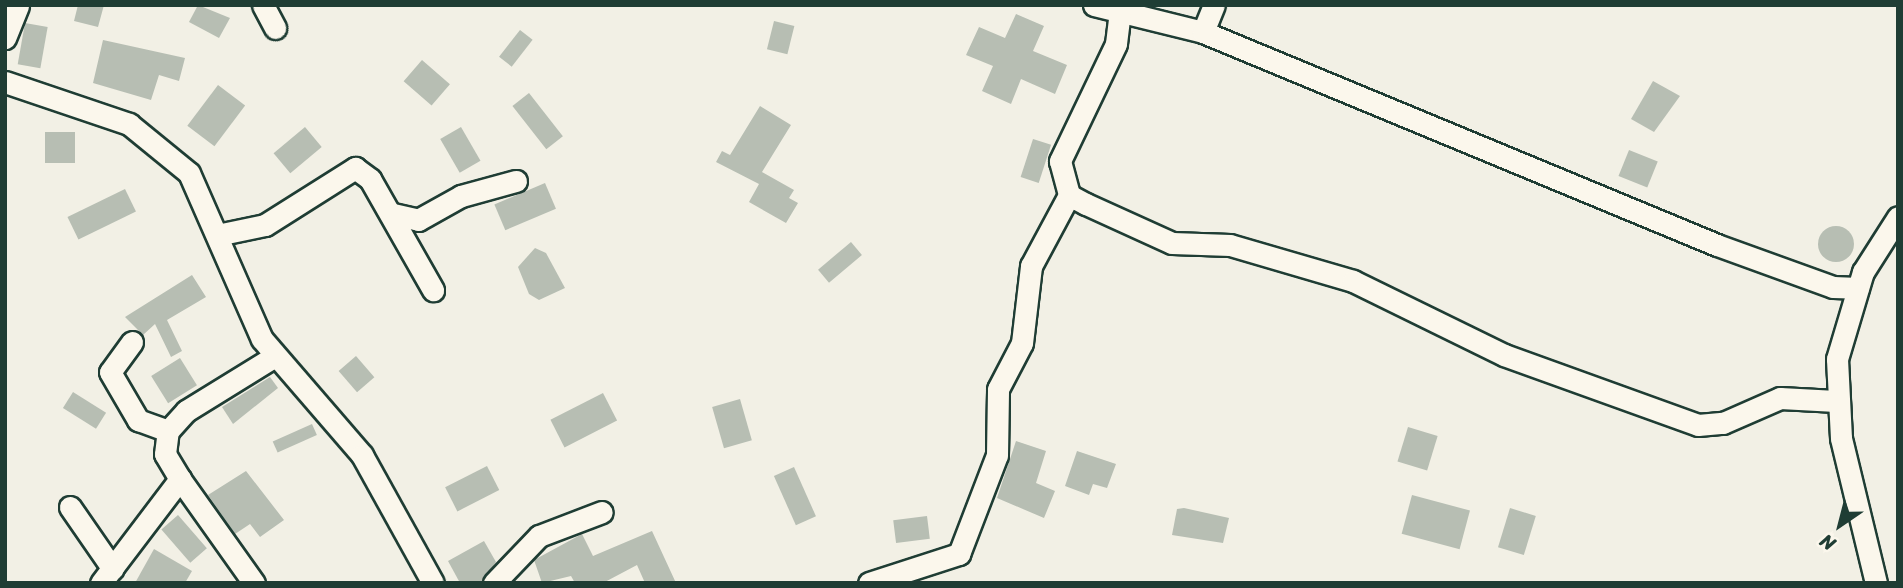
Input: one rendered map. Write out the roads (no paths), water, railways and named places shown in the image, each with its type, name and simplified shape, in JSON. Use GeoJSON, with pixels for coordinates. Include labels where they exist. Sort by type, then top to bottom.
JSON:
{"type":"FeatureCollection","features":[{"type":"Feature","properties":{"kind":"street"},"geometry":{"type":"LineString","coordinates":[[5,38],[18,5]]}},
{"type":"Feature","properties":{"kind":"street"},"geometry":{"type":"LineString","coordinates":[[263,5],[275,28]]}},
{"type":"Feature","properties":{"kind":"street"},"geometry":{"type":"LineString","coordinates":[[1094,5],[1203,32],[1717,245],[1833,287],[1858,288]]}},
{"type":"Feature","properties":{"kind":"street"},"geometry":{"type":"LineString","coordinates":[[1203,32],[1213,5]]}},
{"type":"Feature","properties":{"kind":"street"},"geometry":{"type":"LineString","coordinates":[[869,583],[924,574],[959,554],[997,455],[998,389],[1022,342],[1031,266],[1069,195],[1060,161],[1063,145],[1116,44],[1120,11]]}},
{"type":"Feature","properties":{"kind":"street"},"geometry":{"type":"LineString","coordinates":[[5,82],[129,124],[188,173],[217,235],[241,301],[275,356],[362,455],[433,583]]}},
{"type":"Feature","properties":{"kind":"street"},"geometry":{"type":"LineString","coordinates":[[217,235],[265,225],[355,168],[370,179],[393,214],[433,290]]}},
{"type":"Feature","properties":{"kind":"street"},"geometry":{"type":"LineString","coordinates":[[393,214],[418,220],[461,196],[516,181]]}},
{"type":"Feature","properties":{"kind":"street"},"geometry":{"type":"LineString","coordinates":[[1069,195],[1172,243],[1230,245],[1353,281],[1504,355],[1698,425],[1723,423],[1780,398],[1836,401]]}},
{"type":"Feature","properties":{"kind":"street"},"geometry":{"type":"LineString","coordinates":[[1876,583],[1836,401],[1837,359],[1858,288],[1898,217]]}},
{"type":"Feature","properties":{"kind":"street"},"geometry":{"type":"LineString","coordinates":[[132,342],[110,372],[138,420],[254,583]]}},
{"type":"Feature","properties":{"kind":"street"},"geometry":{"type":"LineString","coordinates":[[164,454],[168,431],[186,411],[275,356]]}},
{"type":"Feature","properties":{"kind":"street"},"geometry":{"type":"LineString","coordinates":[[138,420],[168,431]]}},
{"type":"Feature","properties":{"kind":"street"},"geometry":{"type":"LineString","coordinates":[[70,507],[107,576],[150,524],[166,489],[180,480]]}},
{"type":"Feature","properties":{"kind":"street"},"geometry":{"type":"LineString","coordinates":[[494,583],[540,536],[602,512]]}}]}
